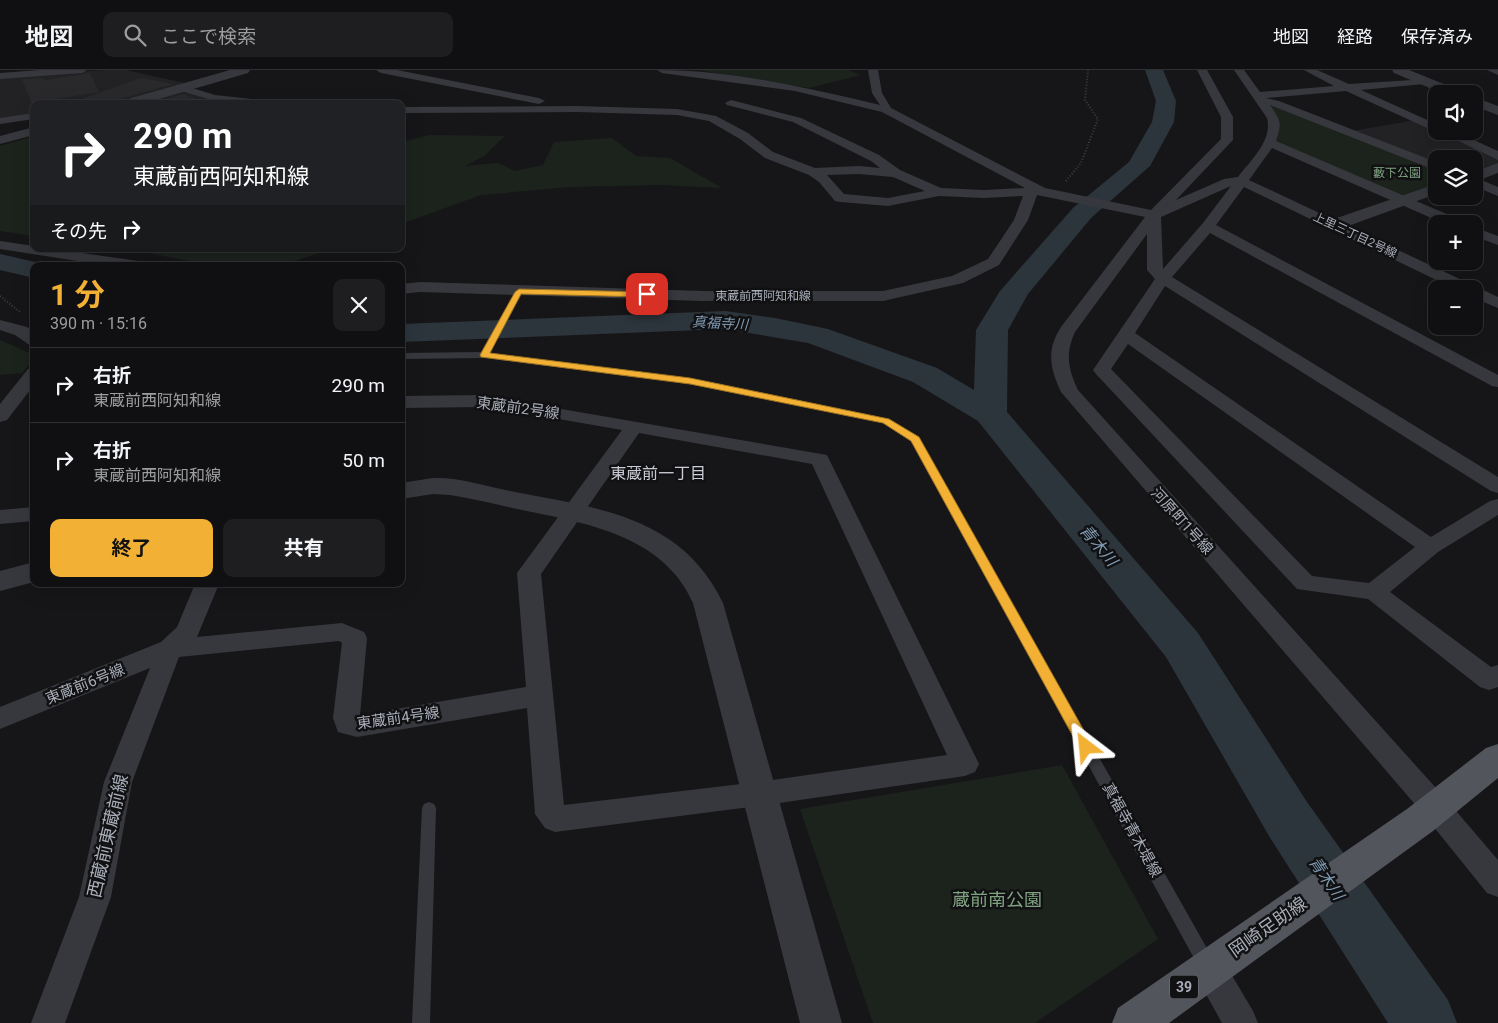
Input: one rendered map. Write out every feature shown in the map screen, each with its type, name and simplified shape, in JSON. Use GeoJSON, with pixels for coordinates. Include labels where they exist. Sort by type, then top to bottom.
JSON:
{"type":"FeatureCollection","features":[{"type":"Feature","properties":{"kind":"main road","name":"岡崎足助線"},"geometry":{"type":"LineString","coordinates":[[1133,1023],[1428,814],[1498,758]]}},
{"type":"Feature","properties":{"kind":"street"},"geometry":{"type":"LineString","coordinates":[[0,76],[82,70]]}},
{"type":"Feature","properties":{"kind":"street"},"geometry":{"type":"LineString","coordinates":[[140,100],[244,70]]}},
{"type":"Feature","properties":{"kind":"street"},"geometry":{"type":"LineString","coordinates":[[381,70],[494,90],[577,109]]}},
{"type":"Feature","properties":{"kind":"street"},"geometry":{"type":"LineString","coordinates":[[662,70],[796,88],[886,110],[1037,191]]}},
{"type":"Feature","properties":{"kind":"street"},"geometry":{"type":"LineString","coordinates":[[873,70],[877,93],[886,104],[886,110]]}},
{"type":"Feature","properties":{"kind":"street","name":"河原町1号線"},"geometry":{"type":"LineString","coordinates":[[1202,70],[1227,117],[1227,140],[1154,215],[1067,332],[1059,345],[1058,368],[1070,392],[1428,814],[1498,883]]}},
{"type":"Feature","properties":{"kind":"street"},"geometry":{"type":"LineString","coordinates":[[1239,70],[1273,118],[1275,126],[1270,143],[1208,226],[1163,278],[1102,370],[1304,583],[1374,592],[1489,680],[1498,675]]}},
{"type":"Feature","properties":{"kind":"street"},"geometry":{"type":"LineString","coordinates":[[1309,70],[1428,124]]}},
{"type":"Feature","properties":{"kind":"street"},"geometry":{"type":"LineString","coordinates":[[1398,70],[1434,85]]}},
{"type":"Feature","properties":{"kind":"street"},"geometry":{"type":"LineString","coordinates":[[1492,70],[1498,72]]}},
{"type":"Feature","properties":{"kind":"street"},"geometry":{"type":"LineString","coordinates":[[1258,98],[1424,81]]}},
{"type":"Feature","properties":{"kind":"street"},"geometry":{"type":"LineString","coordinates":[[182,88],[214,98],[232,100]]}},
{"type":"Feature","properties":{"kind":"street"},"geometry":{"type":"LineString","coordinates":[[1258,98],[1428,163]]}},
{"type":"Feature","properties":{"kind":"street"},"geometry":{"type":"LineString","coordinates":[[731,103],[797,120],[875,158],[895,173],[939,192]]}},
{"type":"Feature","properties":{"kind":"street"},"geometry":{"type":"LineString","coordinates":[[1483,105],[1498,111]]}},
{"type":"Feature","properties":{"kind":"street"},"geometry":{"type":"LineString","coordinates":[[405,110],[577,109],[677,112],[712,118],[744,136],[769,154],[814,172],[824,179],[840,198],[888,202],[939,192],[984,194],[1037,191],[1059,193],[1154,215],[1229,182],[1242,181]]}},
{"type":"Feature","properties":{"kind":"street"},"geometry":{"type":"LineString","coordinates":[[0,121],[30,117]]}},
{"type":"Feature","properties":{"kind":"street"},"geometry":{"type":"LineString","coordinates":[[0,140],[30,132]]}},
{"type":"Feature","properties":{"kind":"street"},"geometry":{"type":"LineString","coordinates":[[1463,140],[1498,156]]}},
{"type":"Feature","properties":{"kind":"street"},"geometry":{"type":"LineString","coordinates":[[1270,143],[1437,215]]}},
{"type":"Feature","properties":{"kind":"street"},"geometry":{"type":"LineString","coordinates":[[1483,173],[1498,168]]}},
{"type":"Feature","properties":{"kind":"street"},"geometry":{"type":"LineString","coordinates":[[814,172],[859,170],[895,173]]}},
{"type":"Feature","properties":{"kind":"street","name":"上里三丁目2号線"},"geometry":{"type":"LineString","coordinates":[[1242,181],[1449,280]]}},
{"type":"Feature","properties":{"kind":"street"},"geometry":{"type":"LineString","coordinates":[[1483,186],[1498,192]]}},
{"type":"Feature","properties":{"kind":"street","name":"東蔵前西阿知和線"},"geometry":{"type":"LineString","coordinates":[[405,289],[420,287],[519,292],[703,296],[882,296],[957,280],[994,262],[1037,191]]}},
{"type":"Feature","properties":{"kind":"street"},"geometry":{"type":"LineString","coordinates":[[1334,225],[1428,192]]}},
{"type":"Feature","properties":{"kind":"street"},"geometry":{"type":"LineString","coordinates":[[1154,215],[1155,270],[1163,278],[1498,486]]}},
{"type":"Feature","properties":{"kind":"street"},"geometry":{"type":"LineString","coordinates":[[1208,226],[1498,382]]}},
{"type":"Feature","properties":{"kind":"street"},"geometry":{"type":"LineString","coordinates":[[1483,235],[1498,241]]}},
{"type":"Feature","properties":{"kind":"street"},"geometry":{"type":"LineString","coordinates":[[0,245],[30,250]]}},
{"type":"Feature","properties":{"kind":"street"},"geometry":{"type":"LineString","coordinates":[[46,252],[112,262]]}},
{"type":"Feature","properties":{"kind":"street"},"geometry":{"type":"LineString","coordinates":[[1483,296],[1498,303]]}},
{"type":"Feature","properties":{"kind":"street"},"geometry":{"type":"LineString","coordinates":[[0,325],[20,331],[30,337]]}},
{"type":"Feature","properties":{"kind":"street"},"geometry":{"type":"LineString","coordinates":[[1126,334],[1430,546]]}},
{"type":"Feature","properties":{"kind":"street"},"geometry":{"type":"LineString","coordinates":[[0,416],[30,378]]}},
{"type":"Feature","properties":{"kind":"street","name":"東蔵前2号線"},"geometry":{"type":"LineString","coordinates":[[405,402],[482,401],[501,403],[820,458],[965,764],[758,794]]}},
{"type":"Feature","properties":{"kind":"street"},"geometry":{"type":"LineString","coordinates":[[634,427],[529,573],[550,814],[554,819],[758,794]]}},
{"type":"Feature","properties":{"kind":"street"},"geometry":{"type":"LineString","coordinates":[[405,491],[442,486],[572,512],[626,528],[665,548],[687,568],[703,591],[708,603],[821,1023]]}},
{"type":"Feature","properties":{"kind":"street"},"geometry":{"type":"LineString","coordinates":[[1374,592],[1430,546],[1498,506]]}},
{"type":"Feature","properties":{"kind":"street"},"geometry":{"type":"LineString","coordinates":[[0,517],[30,514]]}},
{"type":"Feature","properties":{"kind":"street"},"geometry":{"type":"LineString","coordinates":[[0,581],[30,573]]}},
{"type":"Feature","properties":{"kind":"street"},"geometry":{"type":"LineString","coordinates":[[170,649],[187,632],[206,587]]}},
{"type":"Feature","properties":{"kind":"street","name":"東蔵前4号線"},"geometry":{"type":"LineString","coordinates":[[170,649],[342,632],[350,635],[355,638],[346,718],[348,724],[357,726],[541,695]]}},
{"type":"Feature","properties":{"kind":"street","name":"東蔵前6号線"},"geometry":{"type":"LineString","coordinates":[[0,718],[170,649]]}},
{"type":"Feature","properties":{"kind":"street","name":"西蔵前東蔵前線"},"geometry":{"type":"LineString","coordinates":[[48,1023],[95,897],[118,782],[170,649]]}},
{"type":"Feature","properties":{"kind":"street","name":"真福寺青木堤線"},"geometry":{"type":"LineString","coordinates":[[1222,960],[1241,1023]]}},
{"type":"Feature","properties":{"kind":"lane"},"geometry":{"type":"LineString","coordinates":[[484,355],[519,292]]}},
{"type":"Feature","properties":{"kind":"lane","name":"真福寺青木堤線"},"geometry":{"type":"LineString","coordinates":[[405,356],[484,355],[690,381],[886,421],[915,439],[1222,960]]}},
{"type":"Feature","properties":{"kind":"lane"},"geometry":{"type":"LineString","coordinates":[[421,1023],[429,808]]}},
{"type":"Feature","properties":{"kind":"path"},"geometry":{"type":"LineString","coordinates":[[1059,193],[1081,163],[1098,119],[1085,100],[1088,70]]}},
{"type":"Feature","properties":{"kind":"path"},"geometry":{"type":"LineString","coordinates":[[0,296],[20,312]]}},
{"type":"Feature","properties":{"kind":"shaded area"},"geometry":{"type":"Polygon","coordinates":[[[126,70],[189,84],[176,88],[209,100],[30,100],[30,115],[0,119],[0,77],[126,70]]]}},
{"type":"Feature","properties":{"kind":"shaded area"},"geometry":{"type":"Polygon","coordinates":[[[1416,120],[1428,125],[1428,140],[1460,140],[1482,150],[1428,150],[1428,161],[1352,131],[1416,120]]]}},
{"type":"Feature","properties":{"kind":"shaded area"},"geometry":{"type":"Polygon","coordinates":[[[1483,150],[1498,157],[1498,164],[1483,169],[1483,150]]]}},
{"type":"Feature","properties":{"kind":"green space"},"geometry":{"type":"Polygon","coordinates":[[[698,70],[848,70],[861,75],[809,88],[698,70]]]}},
{"type":"Feature","properties":{"kind":"green space","name":"藪下公園"},"geometry":{"type":"Polygon","coordinates":[[[1267,104],[1273,104],[1428,165],[1428,187],[1405,195],[1397,194],[1279,144],[1275,140],[1279,131],[1279,121],[1267,104]]]}},
{"type":"Feature","properties":{"kind":"green space"},"geometry":{"type":"Polygon","coordinates":[[[430,135],[505,136],[484,156],[465,166],[498,163],[515,171],[543,165],[554,142],[612,138],[636,156],[670,158],[722,188],[661,185],[570,187],[481,195],[405,223],[406,141],[430,135]]]}},
{"type":"Feature","properties":{"kind":"green space"},"geometry":{"type":"Polygon","coordinates":[[[30,137],[30,235],[0,231],[0,146],[30,137]]]}},
{"type":"Feature","properties":{"kind":"green space"},"geometry":{"type":"Polygon","coordinates":[[[145,252],[322,252],[292,262],[193,262],[145,252]]]}},
{"type":"Feature","properties":{"kind":"green space"},"geometry":{"type":"Polygon","coordinates":[[[0,340],[30,353],[30,364],[22,373],[0,375],[0,340]]]}},
{"type":"Feature","properties":{"kind":"green space","name":"蔵前南公園"},"geometry":{"type":"Polygon","coordinates":[[[1062,765],[1158,939],[1035,1023],[873,1023],[800,809],[1062,765]]]}},
{"type":"Feature","properties":{"kind":"building"},"geometry":{"type":"Polygon","coordinates":[[[90,73],[99,92],[50,100],[30,100],[22,79],[43,78],[44,80],[90,73]]]}},
{"type":"Feature","properties":{"kind":"building"},"geometry":{"type":"Polygon","coordinates":[[[141,78],[174,84],[119,100],[79,100],[141,78]]]}},
{"type":"Feature","properties":{"kind":"building"},"geometry":{"type":"Polygon","coordinates":[[[183,94],[200,100],[163,100],[183,94]]]}},
{"type":"Feature","properties":{"kind":"waterway","name":"青木川"},"geometry":{"type":"LineString","coordinates":[[990,414],[992,330],[1015,291],[1082,213],[1138,166],[1163,122],[1166,101],[1154,70]]}},
{"type":"Feature","properties":{"kind":"waterway","name":"真福寺川"},"geometry":{"type":"LineString","coordinates":[[0,262],[30,269]]}},
{"type":"Feature","properties":{"kind":"waterway","name":"真福寺川"},"geometry":{"type":"LineString","coordinates":[[405,333],[725,320],[775,327],[817,336],[925,375],[990,414]]}},
{"type":"Feature","properties":{"kind":"waterway","name":"青木川"},"geometry":{"type":"LineString","coordinates":[[990,414],[1182,645],[1288,819],[1425,1023]]}},
{"type":"Feature","properties":{"kind":"district","name":"東蔵前一丁目"},"geometry":{"type":"Point","coordinates":[658,473]}},
{"type":"Feature","properties":{"kind":"route"},"geometry":{"type":"LineString","coordinates":[[647,294],[519,292],[484,355],[690,381],[886,421],[915,439],[1086,747]]}}]}
